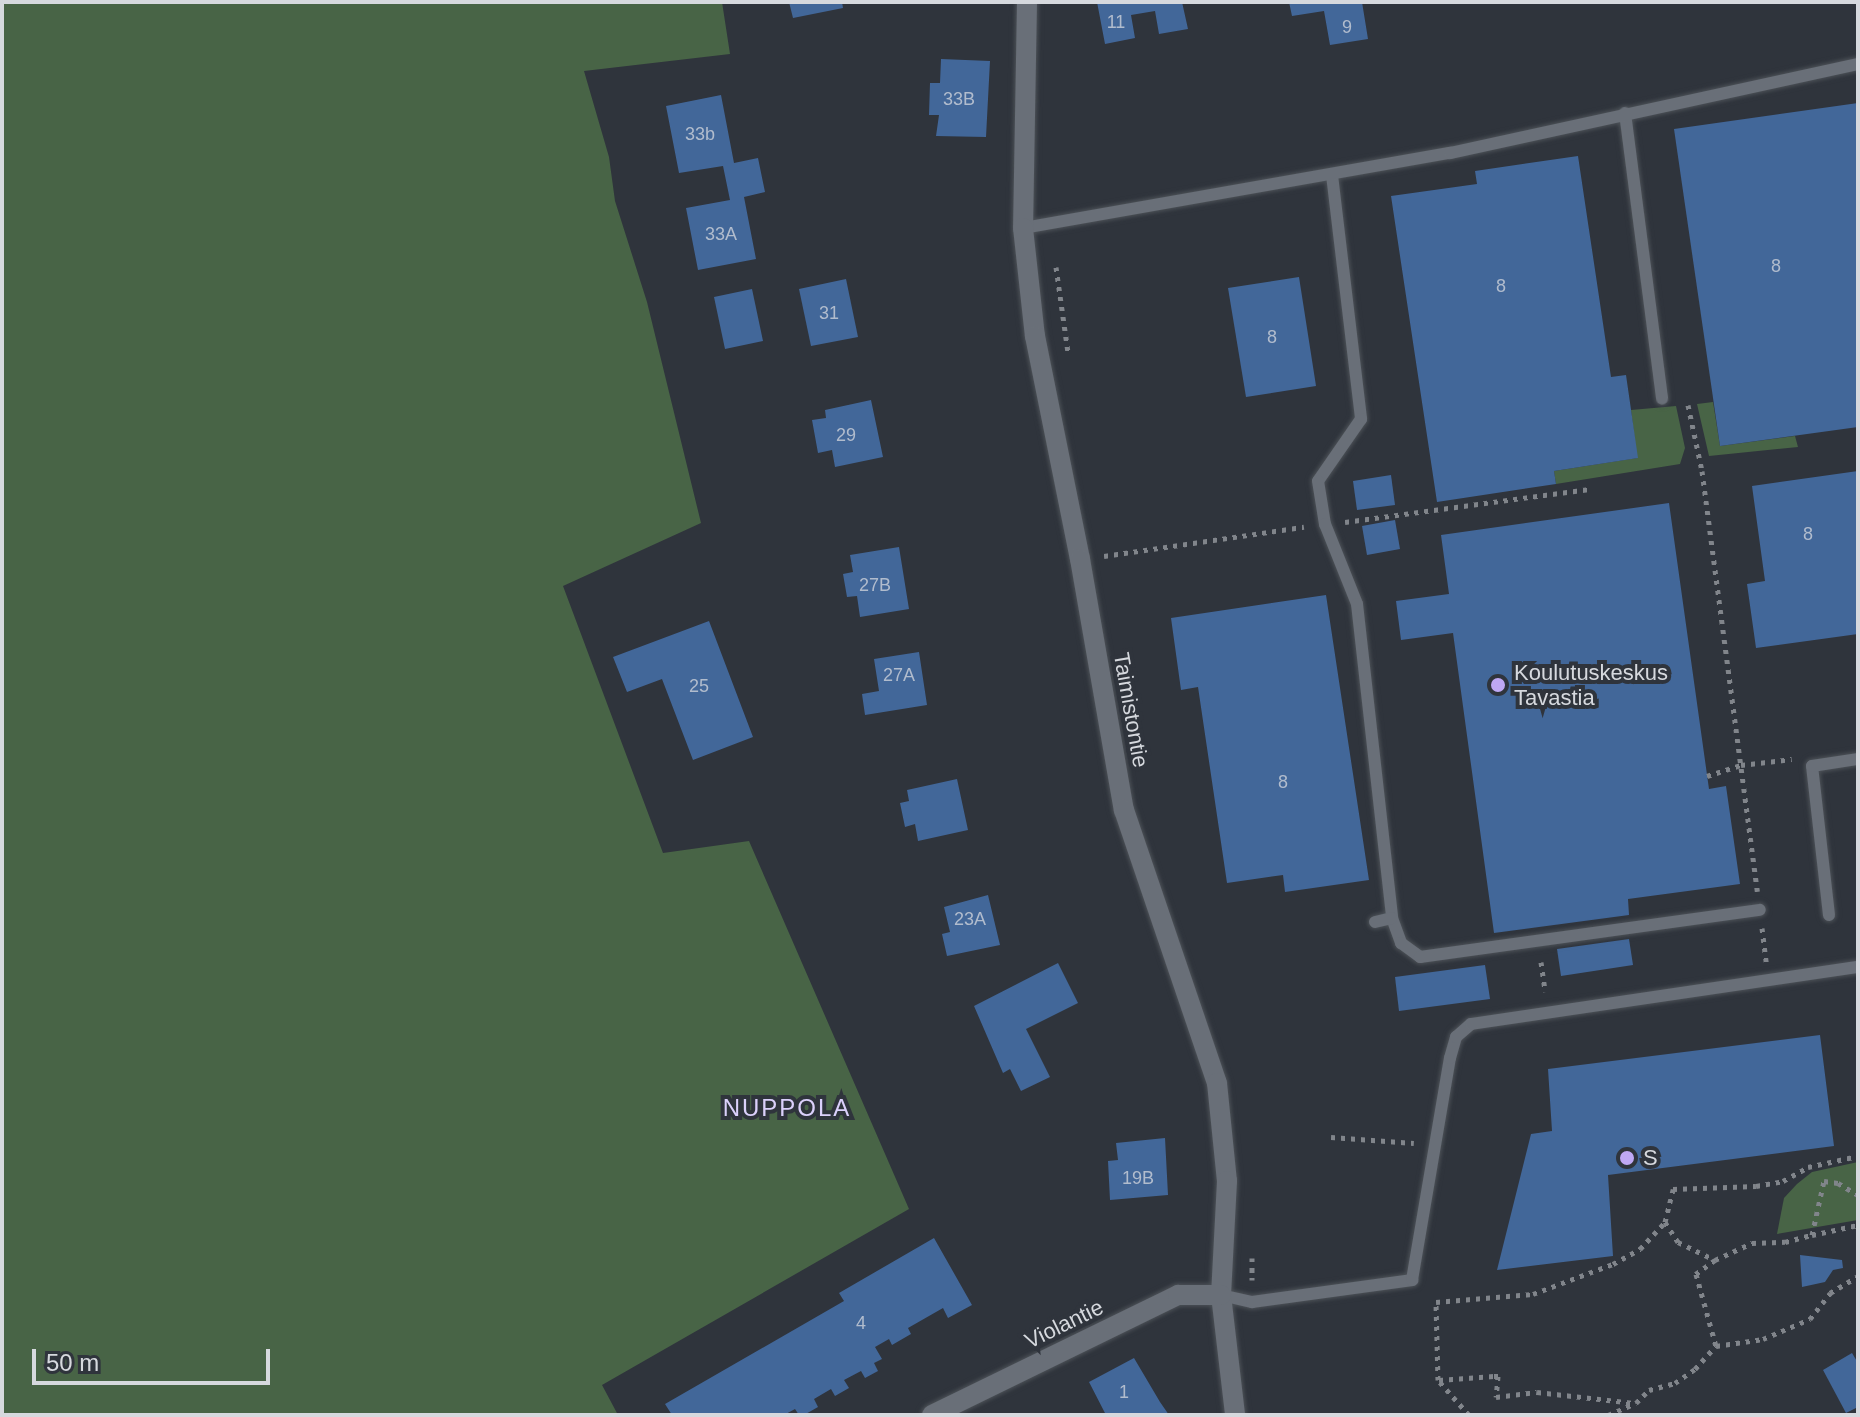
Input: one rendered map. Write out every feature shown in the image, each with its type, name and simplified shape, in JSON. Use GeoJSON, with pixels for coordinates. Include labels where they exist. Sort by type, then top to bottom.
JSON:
{"type":"FeatureCollection","features":[{"type":"Feature","properties":{"kind":"street","name":"Taimistontie"},"geometry":{"type":"LineString","coordinates":[[1027,2],[1023,228],[1035,336],[1080,559],[1124,810],[1217,1083],[1227,1181],[1221,1295],[1235,1415]]}},
{"type":"Feature","properties":{"kind":"street","name":"Violantie"},"geometry":{"type":"LineString","coordinates":[[932,1415],[1178,1295],[1196,1292],[1221,1295]]}},
{"type":"Feature","properties":{"kind":"lane"},"geometry":{"type":"LineString","coordinates":[[1023,228],[1450,153],[1858,64]]}},
{"type":"Feature","properties":{"kind":"lane"},"geometry":{"type":"LineString","coordinates":[[1625,113],[1662,399]]}},
{"type":"Feature","properties":{"kind":"lane"},"geometry":{"type":"LineString","coordinates":[[1332,175],[1361,419],[1318,481],[1325,524],[1357,604],[1392,918],[1401,943],[1420,957],[1760,910]]}},
{"type":"Feature","properties":{"kind":"lane"},"geometry":{"type":"LineString","coordinates":[[1829,915],[1812,766],[1858,759]]}},
{"type":"Feature","properties":{"kind":"lane"},"geometry":{"type":"LineString","coordinates":[[1375,922],[1392,918]]}},
{"type":"Feature","properties":{"kind":"lane"},"geometry":{"type":"LineString","coordinates":[[1221,1295],[1252,1302],[1412,1280],[1450,1058],[1456,1037],[1471,1024],[1858,967]]}},
{"type":"Feature","properties":{"kind":"path"},"geometry":{"type":"LineString","coordinates":[[1051,222],[1068,356]]}},
{"type":"Feature","properties":{"kind":"path"},"geometry":{"type":"LineString","coordinates":[[1688,405],[1702,471],[1769,981]]}},
{"type":"Feature","properties":{"kind":"path"},"geometry":{"type":"LineString","coordinates":[[1104,544],[1108,571]]}},
{"type":"Feature","properties":{"kind":"path"},"geometry":{"type":"LineString","coordinates":[[1707,776],[1741,765],[1790,758],[1812,766]]}},
{"type":"Feature","properties":{"kind":"path"},"geometry":{"type":"LineString","coordinates":[[1331,1137],[1392,1142]]}},
{"type":"Feature","properties":{"kind":"path"},"geometry":{"type":"LineString","coordinates":[[1469,1415],[1438,1380],[1436,1302],[1533,1294],[1613,1264],[1640,1249],[1665,1222],[1673,1189],[1769,1184],[1783,1181],[1808,1167],[1858,1156]]}},
{"type":"Feature","properties":{"kind":"path"},"geometry":{"type":"LineString","coordinates":[[1812,1235],[1824,1181],[1838,1183],[1858,1195]]}},
{"type":"Feature","properties":{"kind":"path"},"geometry":{"type":"LineString","coordinates":[[1665,1222],[1678,1242],[1715,1260]]}},
{"type":"Feature","properties":{"kind":"path"},"geometry":{"type":"LineString","coordinates":[[1716,1346],[1696,1274],[1715,1260],[1752,1243],[1785,1242],[1858,1225]]}},
{"type":"Feature","properties":{"kind":"path"},"geometry":{"type":"LineString","coordinates":[[1252,1246],[1252,1302]]}},
{"type":"Feature","properties":{"kind":"path"},"geometry":{"type":"LineString","coordinates":[[1608,1415],[1636,1403],[1649,1390],[1675,1383],[1695,1369],[1716,1346],[1763,1339],[1810,1319],[1830,1293],[1858,1276]]}},
{"type":"Feature","properties":{"kind":"path"},"geometry":{"type":"LineString","coordinates":[[1438,1380],[1498,1376],[1496,1397],[1537,1392],[1636,1403]]}},
{"type":"Feature","properties":{"kind":"green space"},"geometry":{"type":"Polygon","coordinates":[[[2,2],[722,2],[730,54],[584,71],[609,157],[615,201],[647,302],[701,523],[563,586],[663,853],[749,841],[909,1209],[602,1385],[618,1415],[2,1415],[2,2]]]}},
{"type":"Feature","properties":{"kind":"green space"},"geometry":{"type":"Polygon","coordinates":[[[1713,402],[1720,446],[1795,436],[1798,447],[1709,456],[1697,404],[1713,402]]]}},
{"type":"Feature","properties":{"kind":"green space"},"geometry":{"type":"Polygon","coordinates":[[[1676,406],[1685,448],[1680,464],[1556,484],[1554,471],[1637,458],[1631,410],[1676,406]]]}},
{"type":"Feature","properties":{"kind":"green space"},"geometry":{"type":"Polygon","coordinates":[[[1858,1162],[1858,1220],[1777,1234],[1784,1198],[1797,1184],[1812,1172],[1858,1162]]]}},
{"type":"Feature","properties":{"kind":"building"},"geometry":{"type":"Polygon","coordinates":[[[789,2],[842,2],[843,8],[793,18],[789,2]]]}},
{"type":"Feature","properties":{"kind":"building"},"geometry":{"type":"Polygon","coordinates":[[[1097,2],[1182,2],[1188,29],[1159,34],[1155,11],[1131,15],[1135,38],[1105,44],[1097,2]]]}},
{"type":"Feature","properties":{"kind":"building"},"geometry":{"type":"Polygon","coordinates":[[[1289,2],[1362,2],[1368,39],[1330,45],[1324,11],[1292,16],[1289,2]]]}},
{"type":"Feature","properties":{"kind":"building"},"geometry":{"type":"Polygon","coordinates":[[[941,59],[990,61],[986,137],[936,136],[939,115],[929,115],[930,83],[940,83],[941,59]]]}},
{"type":"Feature","properties":{"kind":"building"},"geometry":{"type":"Polygon","coordinates":[[[721,95],[734,163],[758,158],[765,192],[744,197],[756,259],[698,270],[686,208],[730,200],[723,166],[679,173],[666,106],[721,95]]]}},
{"type":"Feature","properties":{"kind":"building"},"geometry":{"type":"Polygon","coordinates":[[[1858,103],[1858,427],[1720,446],[1674,129],[1858,103]]]}},
{"type":"Feature","properties":{"kind":"building"},"geometry":{"type":"Polygon","coordinates":[[[1578,156],[1611,377],[1626,375],[1638,458],[1554,471],[1556,484],[1437,502],[1391,196],[1477,184],[1475,171],[1578,156]]]}},
{"type":"Feature","properties":{"kind":"building"},"geometry":{"type":"Polygon","coordinates":[[[1299,277],[1316,386],[1246,397],[1228,288],[1299,277]]]}},
{"type":"Feature","properties":{"kind":"building"},"geometry":{"type":"Polygon","coordinates":[[[846,279],[858,337],[811,346],[799,289],[846,279]]]}},
{"type":"Feature","properties":{"kind":"building"},"geometry":{"type":"Polygon","coordinates":[[[752,289],[763,341],[725,349],[714,297],[752,289]]]}},
{"type":"Feature","properties":{"kind":"building"},"geometry":{"type":"Polygon","coordinates":[[[871,400],[883,457],[835,467],[832,450],[818,453],[812,420],[826,418],[825,410],[871,400]]]}},
{"type":"Feature","properties":{"kind":"building"},"geometry":{"type":"Polygon","coordinates":[[[1858,471],[1858,634],[1756,648],[1747,584],[1765,581],[1752,486],[1858,471]]]}},
{"type":"Feature","properties":{"kind":"building"},"geometry":{"type":"Polygon","coordinates":[[[1391,475],[1395,505],[1357,510],[1353,481],[1391,475]]]}},
{"type":"Feature","properties":{"kind":"building"},"geometry":{"type":"Polygon","coordinates":[[[1669,503],[1709,789],[1726,786],[1740,884],[1628,899],[1629,915],[1494,933],[1453,633],[1401,640],[1396,601],[1449,594],[1441,535],[1669,503]]]}},
{"type":"Feature","properties":{"kind":"building"},"geometry":{"type":"Polygon","coordinates":[[[1395,520],[1400,549],[1367,555],[1362,526],[1395,520]]]}},
{"type":"Feature","properties":{"kind":"building"},"geometry":{"type":"Polygon","coordinates":[[[899,547],[909,609],[860,617],[857,596],[847,597],[843,574],[853,572],[850,555],[899,547]]]}},
{"type":"Feature","properties":{"kind":"building"},"geometry":{"type":"Polygon","coordinates":[[[1326,595],[1369,880],[1285,892],[1283,875],[1227,883],[1198,687],[1181,690],[1171,618],[1326,595]]]}},
{"type":"Feature","properties":{"kind":"building"},"geometry":{"type":"Polygon","coordinates":[[[709,621],[753,737],[693,760],[662,679],[627,692],[613,657],[709,621]]]}},
{"type":"Feature","properties":{"kind":"building"},"geometry":{"type":"Polygon","coordinates":[[[919,652],[927,705],[865,715],[862,694],[879,691],[874,659],[919,652]]]}},
{"type":"Feature","properties":{"kind":"building"},"geometry":{"type":"Polygon","coordinates":[[[957,779],[968,830],[918,841],[915,824],[905,827],[900,803],[909,801],[907,790],[957,779]]]}},
{"type":"Feature","properties":{"kind":"building"},"geometry":{"type":"Polygon","coordinates":[[[988,895],[1000,945],[947,956],[942,934],[950,932],[944,907],[988,895]]]}},
{"type":"Feature","properties":{"kind":"building"},"geometry":{"type":"Polygon","coordinates":[[[1629,939],[1633,965],[1561,976],[1557,949],[1629,939]]]}},
{"type":"Feature","properties":{"kind":"building"},"geometry":{"type":"Polygon","coordinates":[[[1058,963],[1078,1003],[1026,1029],[1050,1077],[1021,1091],[1010,1069],[1003,1073],[974,1006],[1058,963]]]}},
{"type":"Feature","properties":{"kind":"building"},"geometry":{"type":"Polygon","coordinates":[[[1485,965],[1490,999],[1399,1011],[1395,977],[1485,965]]]}},
{"type":"Feature","properties":{"kind":"building","name":"S"},"geometry":{"type":"Polygon","coordinates":[[[1820,1035],[1834,1146],[1608,1175],[1613,1256],[1497,1270],[1531,1134],[1552,1131],[1548,1069],[1820,1035]]]}},
{"type":"Feature","properties":{"kind":"building"},"geometry":{"type":"Polygon","coordinates":[[[1165,1138],[1168,1195],[1110,1200],[1108,1161],[1118,1160],[1116,1143],[1165,1138]]]}},
{"type":"Feature","properties":{"kind":"building"},"geometry":{"type":"Polygon","coordinates":[[[934,1238],[972,1305],[948,1318],[943,1308],[908,1328],[911,1334],[892,1345],[889,1339],[875,1347],[882,1359],[874,1363],[878,1371],[865,1378],[861,1371],[844,1380],[849,1388],[835,1396],[831,1389],[814,1399],[818,1407],[804,1415],[799,1415],[795,1409],[784,1415],[672,1415],[665,1404],[844,1301],[839,1293],[934,1238]]]}},
{"type":"Feature","properties":{"kind":"building"},"geometry":{"type":"Polygon","coordinates":[[[1800,1255],[1842,1260],[1843,1268],[1833,1270],[1825,1282],[1802,1287],[1800,1255]]]}},
{"type":"Feature","properties":{"kind":"building"},"geometry":{"type":"Polygon","coordinates":[[[1852,1353],[1858,1363],[1858,1407],[1846,1413],[1823,1370],[1852,1353]]]}},
{"type":"Feature","properties":{"kind":"building"},"geometry":{"type":"Polygon","coordinates":[[[1134,1358],[1169,1415],[1106,1415],[1089,1382],[1134,1358]]]}},
{"type":"Feature","properties":{"kind":"place","name":"Koulutuskeskus Tavastia"},"geometry":{"type":"Point","coordinates":[1498,685]}},
{"type":"Feature","properties":{"kind":"place","name":"S"},"geometry":{"type":"Point","coordinates":[1627,1158]}},
{"type":"Feature","properties":{"kind":"district","name":"NUPPOLA"},"geometry":{"type":"Point","coordinates":[787,1108]}}]}
